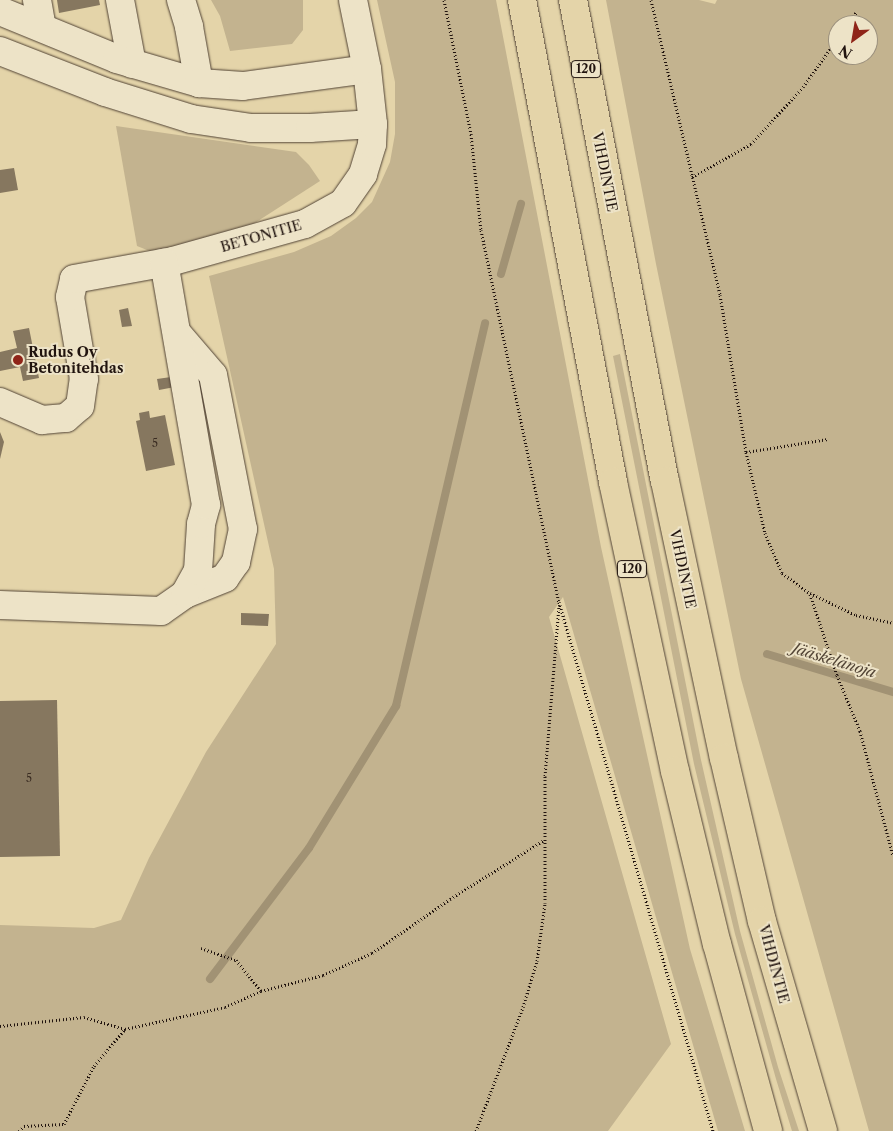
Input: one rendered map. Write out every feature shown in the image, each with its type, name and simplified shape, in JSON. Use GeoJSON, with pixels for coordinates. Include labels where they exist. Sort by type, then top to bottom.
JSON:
{"type":"FeatureCollection","features":[{"type":"Feature","properties":{"kind":"main road","name":"120"},"geometry":{"type":"LineString","coordinates":[[522,0],[613,482],[675,771],[717,944],[768,1131]]}},
{"type":"Feature","properties":{"kind":"main road","name":"VIHDINTIE"},"geometry":{"type":"LineString","coordinates":[[573,0],[664,481],[724,758],[762,922],[823,1131]]}},
{"type":"Feature","properties":{"kind":"street"},"geometry":{"type":"LineString","coordinates":[[37,0],[42,28]]}},
{"type":"Feature","properties":{"kind":"street"},"geometry":{"type":"LineString","coordinates":[[120,0],[132,64]]}},
{"type":"Feature","properties":{"kind":"street"},"geometry":{"type":"LineString","coordinates":[[181,0],[189,27],[199,83]]}},
{"type":"Feature","properties":{"kind":"street"},"geometry":{"type":"LineString","coordinates":[[334,0],[344,51],[338,73]]}},
{"type":"Feature","properties":{"kind":"street","name":"BETONITIE"},"geometry":{"type":"LineString","coordinates":[[0,402],[42,420],[66,418],[80,406],[84,379],[70,297],[74,279],[168,262],[306,224],[343,203],[364,174],[372,144],[373,124],[367,69],[353,0]]}},
{"type":"Feature","properties":{"kind":"street"},"geometry":{"type":"LineString","coordinates":[[0,11],[132,64],[199,83],[243,86],[367,69]]}},
{"type":"Feature","properties":{"kind":"street"},"geometry":{"type":"LineString","coordinates":[[0,51],[71,79],[191,119],[251,128],[310,128],[373,124]]}},
{"type":"Feature","properties":{"kind":"street"},"geometry":{"type":"LineString","coordinates":[[168,262],[177,333],[206,505],[201,524],[198,571],[185,594]]}},
{"type":"Feature","properties":{"kind":"street"},"geometry":{"type":"LineString","coordinates":[[0,605],[161,611],[185,594],[225,578],[236,562],[243,529],[213,375],[177,333]]}},
{"type":"Feature","properties":{"kind":"path"},"geometry":{"type":"LineString","coordinates":[[444,0],[471,134],[481,230],[559,602],[713,1131]]}},
{"type":"Feature","properties":{"kind":"path"},"geometry":{"type":"LineString","coordinates":[[651,0],[720,295],[746,452],[765,533],[782,572],[810,593],[856,615],[893,623]]}},
{"type":"Feature","properties":{"kind":"path"},"geometry":{"type":"LineString","coordinates":[[854,15],[857,11]]}},
{"type":"Feature","properties":{"kind":"path"},"geometry":{"type":"LineString","coordinates":[[692,176],[751,144],[803,87],[828,52]]}},
{"type":"Feature","properties":{"kind":"path"},"geometry":{"type":"LineString","coordinates":[[746,452],[828,440]]}},
{"type":"Feature","properties":{"kind":"path"},"geometry":{"type":"LineString","coordinates":[[810,593],[837,675],[860,731],[893,856]]}},
{"type":"Feature","properties":{"kind":"path"},"geometry":{"type":"LineString","coordinates":[[476,1131],[523,1007],[537,961],[545,903],[545,776],[559,602]]}},
{"type":"Feature","properties":{"kind":"path"},"geometry":{"type":"LineString","coordinates":[[0,1026],[84,1017],[125,1029],[225,1007],[261,991],[323,975],[372,954],[450,899],[545,840]]}},
{"type":"Feature","properties":{"kind":"path"},"geometry":{"type":"LineString","coordinates":[[201,948],[236,960],[261,991]]}},
{"type":"Feature","properties":{"kind":"path"},"geometry":{"type":"LineString","coordinates":[[19,1131],[24,1126],[64,1124],[94,1066],[125,1029]]}},
{"type":"Feature","properties":{"kind":"shaded area"},"geometry":{"type":"Polygon","coordinates":[[[211,0],[303,0],[303,30],[292,44],[230,51],[220,16],[211,0]]]}},
{"type":"Feature","properties":{"kind":"shaded area"},"geometry":{"type":"Polygon","coordinates":[[[377,0],[496,0],[601,547],[690,949],[745,1131],[718,1131],[563,597],[549,617],[671,1044],[608,1131],[0,1131],[0,925],[94,928],[121,920],[149,858],[206,752],[276,644],[274,569],[209,276],[294,252],[331,236],[356,218],[372,202],[390,162],[395,134],[395,82],[377,0]]]}},
{"type":"Feature","properties":{"kind":"shaded area"},"geometry":{"type":"Polygon","coordinates":[[[606,0],[699,0],[715,4],[717,0],[893,0],[893,1131],[869,1131],[741,679],[656,264],[606,0]]]}},
{"type":"Feature","properties":{"kind":"shaded area"},"geometry":{"type":"Polygon","coordinates":[[[116,126],[296,152],[309,165],[320,181],[250,226],[152,252],[137,246],[116,126]]]}},
{"type":"Feature","properties":{"kind":"shaded area"},"geometry":{"type":"Polygon","coordinates":[[[620,354],[701,760],[740,931],[778,1067],[799,1131],[792,1131],[776,1079],[735,934],[694,764],[613,356],[620,354]]]}},
{"type":"Feature","properties":{"kind":"building"},"geometry":{"type":"Polygon","coordinates":[[[57,0],[99,0],[100,5],[59,13],[57,0]]]}},
{"type":"Feature","properties":{"kind":"building"},"geometry":{"type":"Polygon","coordinates":[[[14,168],[18,190],[0,193],[0,170],[14,168]]]}},
{"type":"Feature","properties":{"kind":"building"},"geometry":{"type":"Polygon","coordinates":[[[128,308],[132,326],[122,327],[119,310],[128,308]]]}},
{"type":"Feature","properties":{"kind":"building","name":"Rudus Oy Betonitehdas"},"geometry":{"type":"Polygon","coordinates":[[[29,328],[39,378],[23,381],[20,367],[0,371],[0,352],[17,348],[13,331],[29,328]]]}},
{"type":"Feature","properties":{"kind":"building"},"geometry":{"type":"Polygon","coordinates":[[[178,376],[180,386],[159,390],[157,379],[178,376]]]}},
{"type":"Feature","properties":{"kind":"building"},"geometry":{"type":"Polygon","coordinates":[[[149,411],[150,418],[165,415],[175,465],[146,471],[136,421],[140,420],[139,413],[149,411]]]}},
{"type":"Feature","properties":{"kind":"building"},"geometry":{"type":"Polygon","coordinates":[[[0,432],[4,442],[0,459],[0,432]]]}},
{"type":"Feature","properties":{"kind":"building"},"geometry":{"type":"Polygon","coordinates":[[[241,613],[269,614],[268,626],[241,625],[241,613]]]}},
{"type":"Feature","properties":{"kind":"building"},"geometry":{"type":"Polygon","coordinates":[[[57,700],[60,856],[0,857],[0,701],[57,700]]]}},
{"type":"Feature","properties":{"kind":"waterway"},"geometry":{"type":"LineString","coordinates":[[501,274],[521,204]]}},
{"type":"Feature","properties":{"kind":"waterway"},"geometry":{"type":"LineString","coordinates":[[210,979],[309,848],[396,706],[485,323]]}},
{"type":"Feature","properties":{"kind":"waterway","name":"Jääskelänoja"},"geometry":{"type":"LineString","coordinates":[[767,654],[893,692]]}},
{"type":"Feature","properties":{"kind":"place","name":"Rudus Oy Betonitehdas"},"geometry":{"type":"Point","coordinates":[18,360]}}]}
